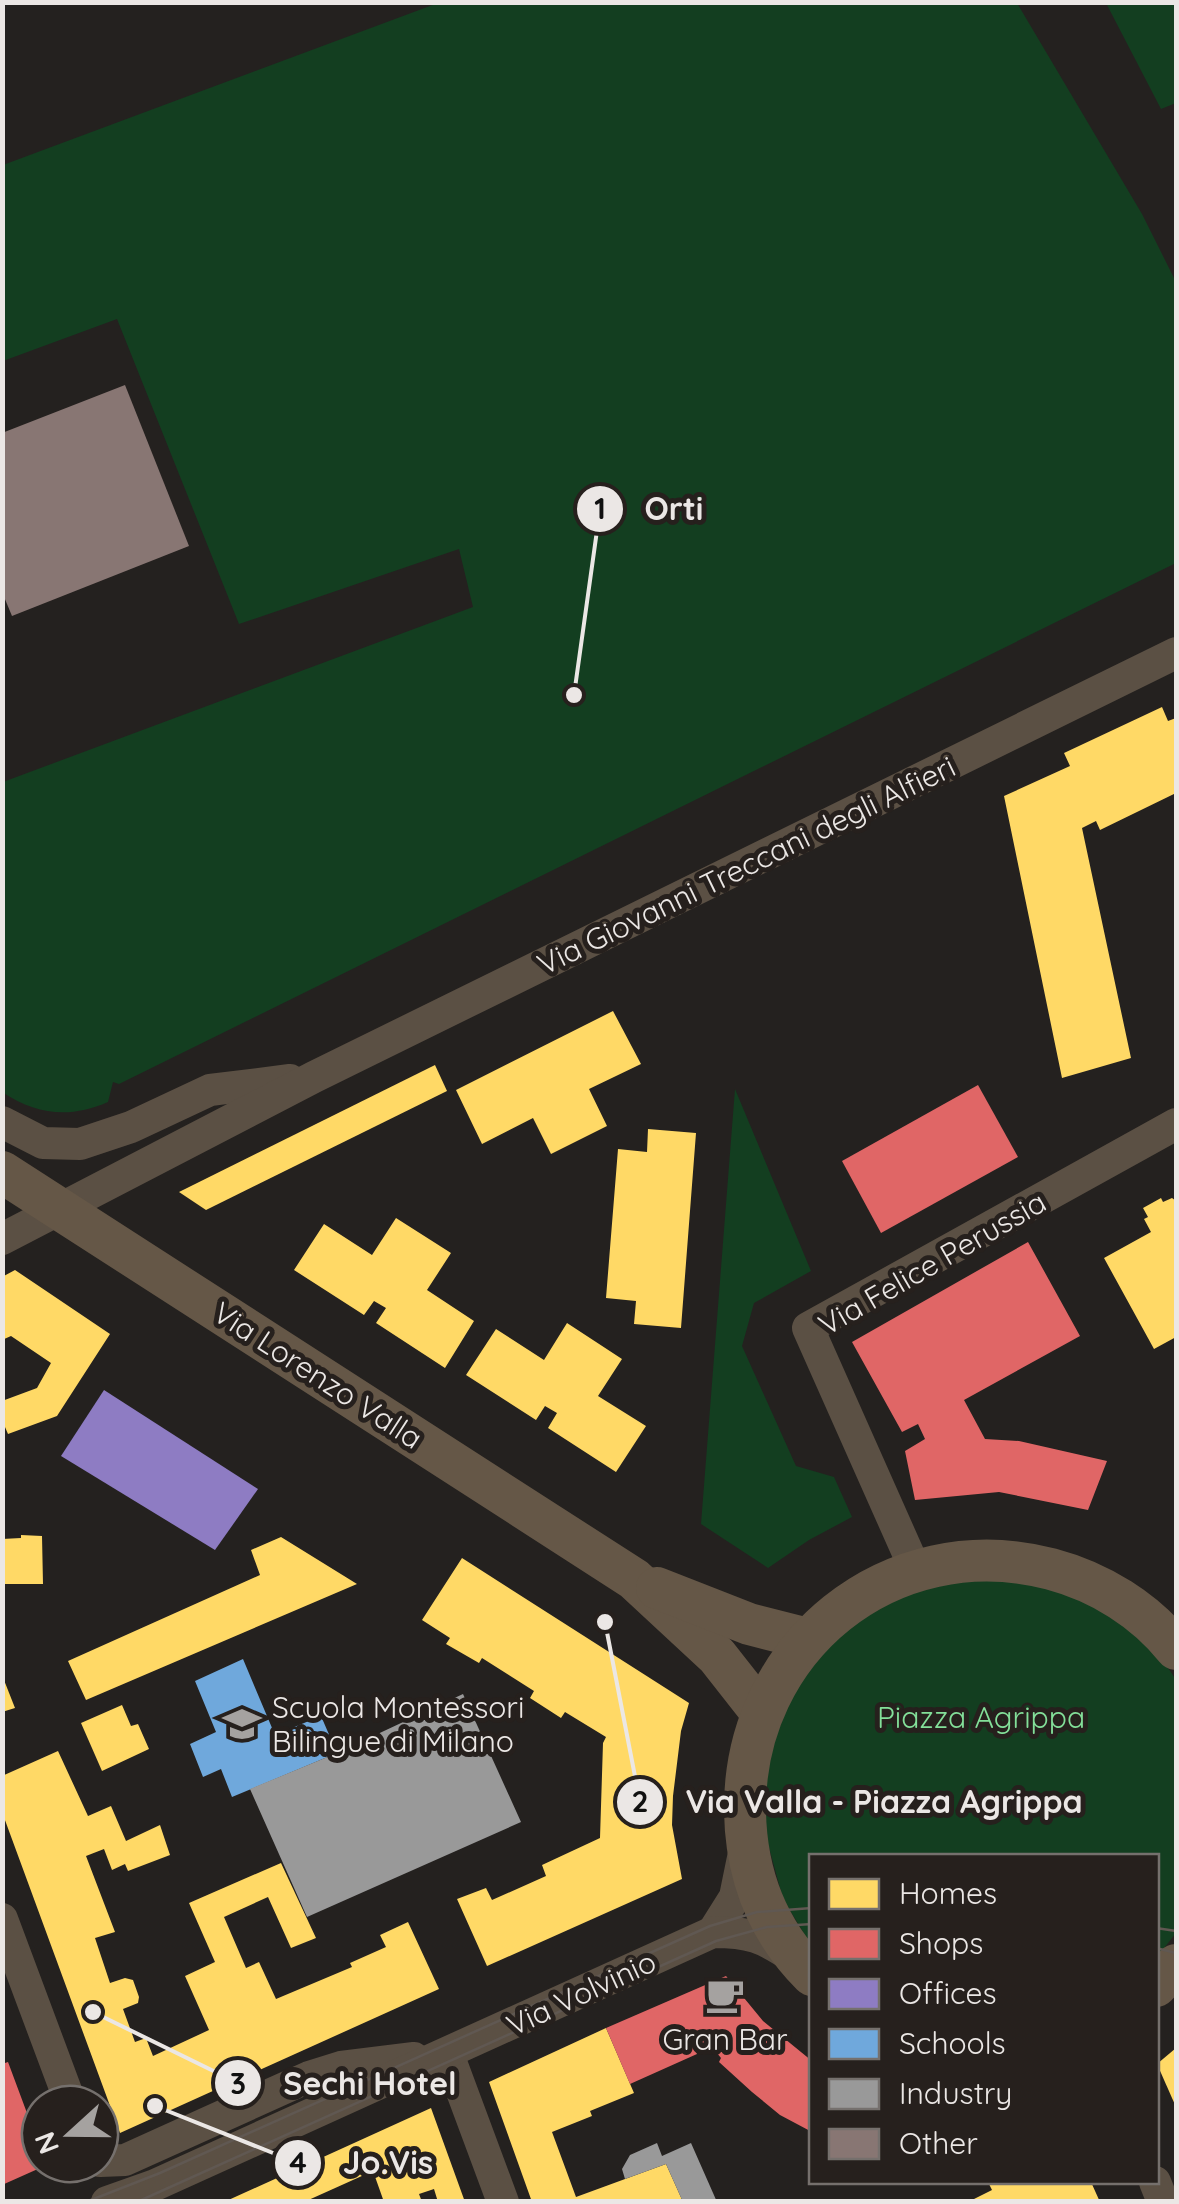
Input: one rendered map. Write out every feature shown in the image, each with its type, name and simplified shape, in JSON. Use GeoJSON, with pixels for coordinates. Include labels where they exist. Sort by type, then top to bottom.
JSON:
{"type":"FeatureCollection","features":[{"type":"Feature","properties":{"kind":"main road","name":"Via Lorenzo Valla"},"geometry":{"type":"LineString","coordinates":[[2,1172],[634,1578],[717,1656],[761,1712]]}},
{"type":"Feature","properties":{"kind":"main road"},"geometry":{"type":"LineString","coordinates":[[804,1967],[762,1904],[746,1844],[744,1776],[761,1712],[785,1668],[808,1639],[846,1605],[872,1589],[944,1564],[990,1560],[1036,1565],[1065,1573],[1120,1599],[1146,1617],[1176,1649]]}},
{"type":"Feature","properties":{"kind":"main road","name":"Via Lorenzo Valla"},"geometry":{"type":"LineString","coordinates":[[634,1578],[748,1624],[808,1639]]}},
{"type":"Feature","properties":{"kind":"street","name":"Via Giovanni Treccani degli Alfieri"},"geometry":{"type":"LineString","coordinates":[[2,1238],[314,1077],[1176,653]]}},
{"type":"Feature","properties":{"kind":"street","name":"Via Giovanni Treccani degli Alfieri"},"geometry":{"type":"LineString","coordinates":[[2,1122],[44,1143],[80,1144],[131,1128],[210,1090],[314,1077]]}},
{"type":"Feature","properties":{"kind":"street","name":"Via Felice Perussia"},"geometry":{"type":"LineString","coordinates":[[916,1571],[808,1328],[1176,1124]]}},
{"type":"Feature","properties":{"kind":"street"},"geometry":{"type":"LineString","coordinates":[[713,1932],[735,1897],[746,1844]]}},
{"type":"Feature","properties":{"kind":"street"},"geometry":{"type":"LineString","coordinates":[[2,1919],[64,2084]]}},
{"type":"Feature","properties":{"kind":"street"},"geometry":{"type":"LineString","coordinates":[[713,1932],[743,1932],[764,1938],[804,1967]]}},
{"type":"Feature","properties":{"kind":"street","name":"Via Volvinio"},"geometry":{"type":"LineString","coordinates":[[107,2202],[155,2185],[713,1932]]}},
{"type":"Feature","properties":{"kind":"street"},"geometry":{"type":"LineString","coordinates":[[448,2054],[503,2202]]}},
{"type":"Feature","properties":{"kind":"street","name":"Via Volvinio"},"geometry":{"type":"LineString","coordinates":[[120,2156],[341,2067],[448,2054]]}},
{"type":"Feature","properties":{"kind":"green space"},"geometry":{"type":"Polygon","coordinates":[[[438,3],[1017,3],[1142,214],[1176,282],[1176,563],[119,1084],[113,1082],[108,1102],[68,1112],[29,1106],[2,1092],[3,782],[473,607],[459,549],[239,624],[117,319],[3,361],[3,165],[438,3]]]}},
{"type":"Feature","properties":{"kind":"green space"},"geometry":{"type":"Polygon","coordinates":[[[1106,3],[1176,3],[1176,103],[1161,109],[1106,3]]]}},
{"type":"Feature","properties":{"kind":"green space"},"geometry":{"type":"Polygon","coordinates":[[[735,1089],[811,1271],[754,1303],[742,1346],[796,1466],[834,1477],[852,1517],[768,1568],[701,1524],[735,1089]]]}},
{"type":"Feature","properties":{"kind":"green space","name":"Piazza Agrippa"},"geometry":{"type":"Polygon","coordinates":[[[970,1578],[1032,1581],[1060,1588],[1117,1619],[1165,1663],[1176,1680],[1176,1933],[1159,1954],[1159,1854],[809,1854],[809,1942],[783,1899],[764,1829],[768,1757],[794,1690],[839,1634],[900,1595],[970,1578]]]}},
{"type":"Feature","properties":{"kind":"building: Homes"},"geometry":{"type":"Polygon","coordinates":[[[1162,707],[1168,721],[1176,718],[1176,793],[1100,830],[1096,821],[1082,828],[1131,1058],[1062,1078],[1004,796],[1070,766],[1064,753],[1162,707]]]}},
{"type":"Feature","properties":{"kind":"building: Homes"},"geometry":{"type":"Polygon","coordinates":[[[613,1011],[641,1064],[589,1089],[607,1126],[551,1154],[533,1118],[482,1144],[456,1090],[613,1011]]]}},
{"type":"Feature","properties":{"kind":"building: Homes"},"geometry":{"type":"Polygon","coordinates":[[[435,1065],[447,1091],[206,1210],[179,1192],[435,1065]]]}},
{"type":"Feature","properties":{"kind":"building: Homes"},"geometry":{"type":"Polygon","coordinates":[[[648,1129],[696,1133],[681,1328],[634,1324],[636,1301],[606,1298],[618,1149],[647,1152],[648,1129]]]}},
{"type":"Feature","properties":{"kind":"building: Homes"},"geometry":{"type":"Polygon","coordinates":[[[1161,1198],[1163,1202],[1172,1198],[1176,1201],[1176,1337],[1154,1349],[1104,1258],[1151,1232],[1143,1208],[1161,1198]]]}},
{"type":"Feature","properties":{"kind":"building: Homes"},"geometry":{"type":"Polygon","coordinates":[[[396,1218],[451,1253],[427,1290],[474,1321],[445,1368],[376,1323],[386,1308],[374,1301],[364,1315],[294,1270],[324,1224],[372,1255],[396,1218]]]}},
{"type":"Feature","properties":{"kind":"building: Homes"},"geometry":{"type":"Polygon","coordinates":[[[15,1270],[110,1334],[57,1416],[8,1434],[2,1420],[2,1401],[37,1388],[51,1363],[11,1336],[2,1340],[2,1277],[15,1270]]]}},
{"type":"Feature","properties":{"kind":"building: Homes"},"geometry":{"type":"Polygon","coordinates":[[[567,1323],[622,1359],[598,1396],[646,1426],[616,1472],[548,1428],[557,1413],[545,1406],[536,1420],[466,1375],[496,1329],[544,1360],[567,1323]]]}},
{"type":"Feature","properties":{"kind":"building: Homes"},"geometry":{"type":"Polygon","coordinates":[[[42,1536],[43,1584],[2,1584],[2,1539],[42,1536]]]}},
{"type":"Feature","properties":{"kind":"building: Homes"},"geometry":{"type":"Polygon","coordinates":[[[281,1537],[357,1584],[86,1700],[68,1661],[260,1575],[251,1550],[281,1537]]]}},
{"type":"Feature","properties":{"kind":"building: Homes"},"geometry":{"type":"Polygon","coordinates":[[[462,1558],[689,1703],[681,1731],[673,1796],[672,1825],[682,1879],[487,1966],[457,1899],[486,1888],[492,1900],[546,1876],[542,1865],[600,1838],[606,1737],[565,1712],[561,1718],[530,1698],[534,1691],[482,1658],[479,1663],[446,1644],[450,1638],[422,1620],[462,1558]]]}},
{"type":"Feature","properties":{"kind":"building: Homes"},"geometry":{"type":"Polygon","coordinates":[[[2,1675],[15,1708],[2,1712],[2,1675]]]}},
{"type":"Feature","properties":{"kind":"building: Homes"},"geometry":{"type":"Polygon","coordinates":[[[122,1705],[131,1726],[138,1724],[149,1749],[102,1771],[81,1723],[122,1705]]]}},
{"type":"Feature","properties":{"kind":"building: Homes"},"geometry":{"type":"Polygon","coordinates":[[[58,1751],[88,1816],[111,1806],[126,1841],[160,1825],[170,1855],[128,1871],[125,1864],[112,1870],[104,1849],[86,1856],[115,1932],[95,1938],[110,1983],[125,1978],[133,1980],[138,2003],[123,2009],[135,2042],[146,2038],[153,2056],[209,2030],[185,1976],[215,1962],[189,1903],[281,1863],[316,1938],[291,1948],[268,1897],[224,1917],[246,1968],[259,1962],[276,1999],[352,1967],[350,1963],[386,1947],[380,1935],[408,1922],[439,1989],[120,2133],[120,2084],[102,2084],[2,1812],[2,1776],[58,1751]]]}},
{"type":"Feature","properties":{"kind":"building: Homes"},"geometry":{"type":"Polygon","coordinates":[[[606,2028],[634,2093],[552,2132],[576,2197],[666,2164],[683,2202],[532,2202],[489,2082],[606,2028]]]}},
{"type":"Feature","properties":{"kind":"building: Homes"},"geometry":{"type":"Polygon","coordinates":[[[1176,2048],[1176,2107],[1159,2069],[1159,2062],[1176,2048]]]}},
{"type":"Feature","properties":{"kind":"building: Homes"},"geometry":{"type":"Polygon","coordinates":[[[431,2108],[465,2202],[438,2202],[434,2189],[419,2194],[422,2202],[384,2202],[373,2171],[304,2202],[224,2202],[431,2108]]]}},
{"type":"Feature","properties":{"kind":"building: Homes"},"geometry":{"type":"Polygon","coordinates":[[[989,2184],[1092,2184],[1100,2202],[968,2202],[992,2190],[989,2184]]]}},
{"type":"Feature","properties":{"kind":"building: Shops"},"geometry":{"type":"Polygon","coordinates":[[[978,1085],[1018,1157],[881,1233],[842,1161],[978,1085]]]}},
{"type":"Feature","properties":{"kind":"building: Shops"},"geometry":{"type":"Polygon","coordinates":[[[1028,1242],[1080,1336],[964,1400],[985,1439],[1019,1441],[1107,1461],[1088,1510],[999,1492],[915,1500],[905,1451],[925,1439],[918,1424],[902,1432],[852,1342],[1028,1242]]]}},
{"type":"Feature","properties":{"kind":"building: Shops"},"geometry":{"type":"Polygon","coordinates":[[[726,1976],[763,2021],[809,2059],[809,2130],[780,2115],[752,2092],[719,2062],[721,2058],[707,2041],[695,2047],[697,2054],[630,2084],[606,2028],[726,1976]]]}},
{"type":"Feature","properties":{"kind":"building: Shops"},"geometry":{"type":"Polygon","coordinates":[[[8,2062],[20,2094],[20,2177],[2,2185],[2,2064],[8,2062]]]}},
{"type":"Feature","properties":{"kind":"building: Offices"},"geometry":{"type":"Polygon","coordinates":[[[104,1390],[258,1489],[215,1550],[61,1456],[104,1390]]]}},
{"type":"Feature","properties":{"kind":"building: Schools","name":"Scuola Montessori Bilingue di Milano"},"geometry":{"type":"Polygon","coordinates":[[[243,1659],[275,1735],[321,1716],[337,1753],[232,1797],[221,1769],[203,1777],[190,1744],[216,1732],[195,1681],[243,1659]]]}},
{"type":"Feature","properties":{"kind":"building: Industry"},"geometry":{"type":"Polygon","coordinates":[[[463,1694],[521,1822],[307,1917],[250,1789],[463,1694]]]}},
{"type":"Feature","properties":{"kind":"building: Industry"},"geometry":{"type":"Polygon","coordinates":[[[657,2143],[662,2156],[691,2143],[717,2202],[683,2202],[666,2164],[625,2179],[622,2169],[630,2155],[657,2143]]]}},
{"type":"Feature","properties":{"kind":"building: Other"},"geometry":{"type":"Polygon","coordinates":[[[125,385],[189,546],[12,616],[2,592],[2,433],[125,385]]]}},
{"type":"Feature","properties":{"kind":"tram line"},"geometry":{"type":"LineString","coordinates":[[86,2202],[160,2173],[710,1926],[757,1912],[809,1908]]}},
{"type":"Feature","properties":{"kind":"tram line"},"geometry":{"type":"LineString","coordinates":[[137,2202],[716,1941],[767,1927],[809,1924]]}},
{"type":"Feature","properties":{"kind":"tram line"},"geometry":{"type":"LineString","coordinates":[[1159,1928],[1176,1931]]}},
{"type":"Feature","properties":{"kind":"tram line"},"geometry":{"type":"LineString","coordinates":[[1159,1949],[1176,1953]]}},
{"type":"Feature","properties":{"kind":"place","name":"Orti"},"geometry":{"type":"Point","coordinates":[574,695]}},
{"type":"Feature","properties":{"kind":"place","name":"Via Valla - Piazza Agrippa"},"geometry":{"type":"Point","coordinates":[605,1622]}},
{"type":"Feature","properties":{"kind":"place","name":"Scuola Montessori Bilingue di Milano"},"geometry":{"type":"Point","coordinates":[242,1724]}},
{"type":"Feature","properties":{"kind":"place","name":"Gran Bar"},"geometry":{"type":"Point","coordinates":[725,1995]}},
{"type":"Feature","properties":{"kind":"place","name":"Sechi Hotel"},"geometry":{"type":"Point","coordinates":[93,2012]}},
{"type":"Feature","properties":{"kind":"place","name":"Jo.Vis"},"geometry":{"type":"Point","coordinates":[155,2106]}}]}
